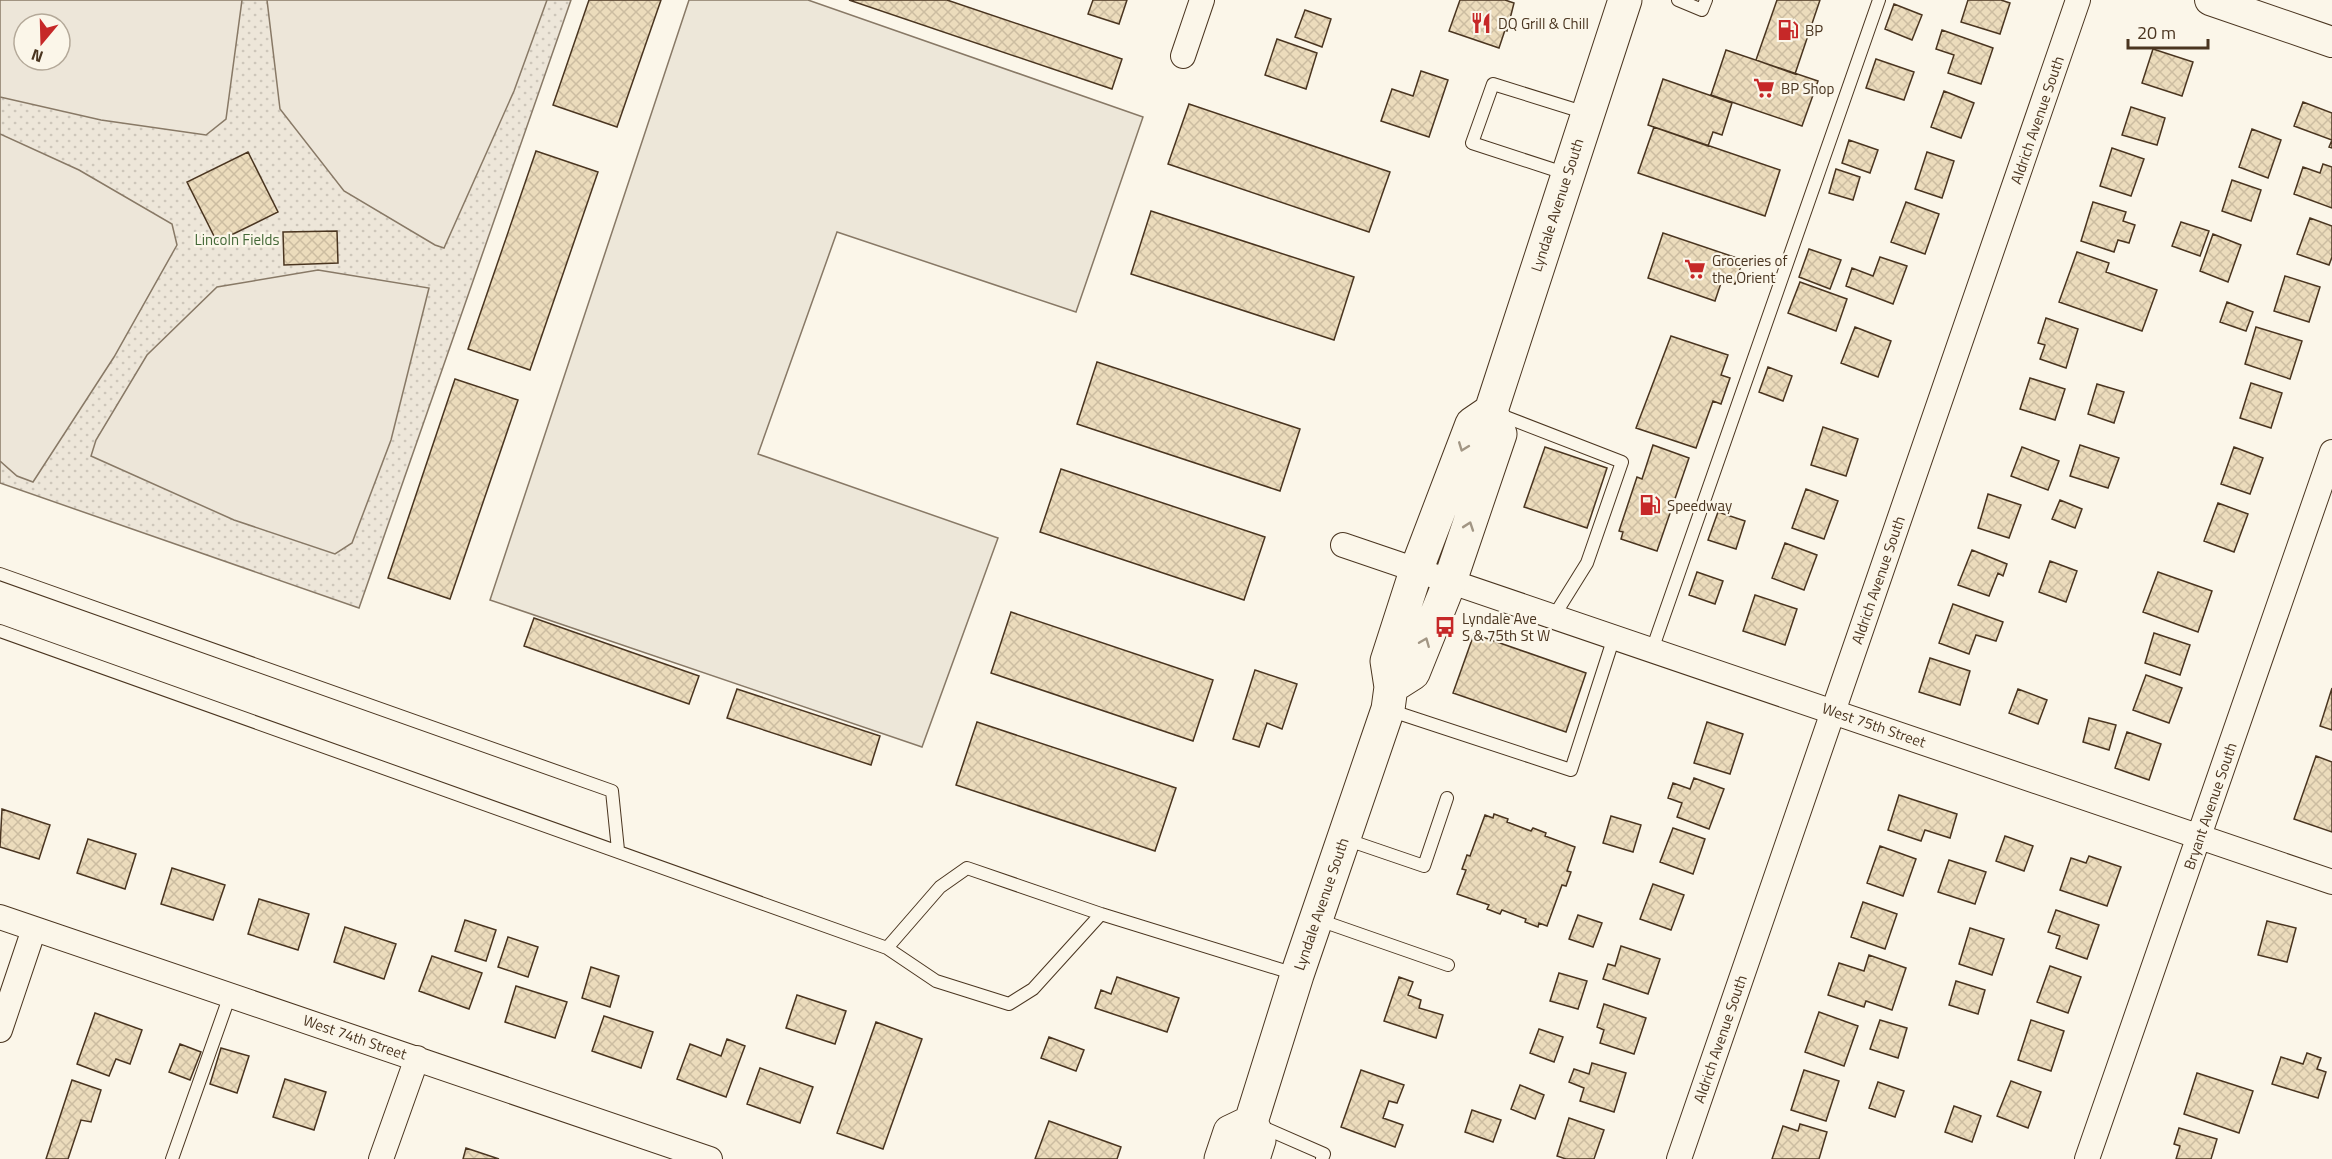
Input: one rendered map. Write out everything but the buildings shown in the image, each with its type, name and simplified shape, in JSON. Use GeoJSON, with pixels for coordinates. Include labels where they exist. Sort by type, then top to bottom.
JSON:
{"type":"FeatureCollection","features":[{"type":"Feature","properties":{"kind":"main road","name":"Lyndale Avenue South"},"geometry":{"type":"LineString","coordinates":[[1253,1159],[1259,1140],[1251,1122],[1297,975],[1390,698],[1387,661],[1416,571],[1472,424],[1491,411],[1566,174],[1625,0]]}},
{"type":"Feature","properties":{"kind":"main road"},"geometry":{"type":"LineString","coordinates":[[1390,698],[1413,673],[1450,581],[1500,434],[1491,411]]}},
{"type":"Feature","properties":{"kind":"main road"},"geometry":{"type":"LineString","coordinates":[[1221,1159],[1230,1132],[1251,1122]]}},
{"type":"Feature","properties":{"kind":"street"},"geometry":{"type":"LineString","coordinates":[[1182,56],[1202,0]]}},
{"type":"Feature","properties":{"kind":"street","name":"Aldrich Avenue South"},"geometry":{"type":"LineString","coordinates":[[1679,1159],[2078,0]]}},
{"type":"Feature","properties":{"kind":"street"},"geometry":{"type":"LineString","coordinates":[[2210,0],[2332,42]]}},
{"type":"Feature","properties":{"kind":"street","name":"Bryant Avenue South"},"geometry":{"type":"LineString","coordinates":[[2088,1159],[2332,452]]}},
{"type":"Feature","properties":{"kind":"street","name":"West 75th Street"},"geometry":{"type":"LineString","coordinates":[[1343,545],[2332,882]]}},
{"type":"Feature","properties":{"kind":"street","name":"West 74th Street"},"geometry":{"type":"LineString","coordinates":[[0,917],[710,1159]]}},
{"type":"Feature","properties":{"kind":"street"},"geometry":{"type":"LineString","coordinates":[[0,1030],[34,929]]}},
{"type":"Feature","properties":{"kind":"street"},"geometry":{"type":"LineString","coordinates":[[381,1159],[417,1058]]}},
{"type":"Feature","properties":{"kind":"lane"},"geometry":{"type":"LineString","coordinates":[[1678,0],[1702,10],[1706,0]]}},
{"type":"Feature","properties":{"kind":"lane"},"geometry":{"type":"LineString","coordinates":[[1652,650],[1879,0]]}},
{"type":"Feature","properties":{"kind":"lane"},"geometry":{"type":"LineString","coordinates":[[1566,174],[1472,143],[1493,84],[1586,113]]}},
{"type":"Feature","properties":{"kind":"lane"},"geometry":{"type":"LineString","coordinates":[[1491,411],[1622,462],[1587,563],[1554,616]]}},
{"type":"Feature","properties":{"kind":"lane"},"geometry":{"type":"LineString","coordinates":[[0,574],[612,790],[618,850]]}},
{"type":"Feature","properties":{"kind":"lane"},"geometry":{"type":"LineString","coordinates":[[0,631],[887,948],[936,981],[1010,1004],[1033,989],[1101,914]]}},
{"type":"Feature","properties":{"kind":"lane"},"geometry":{"type":"LineString","coordinates":[[1390,698],[1571,770],[1614,637]]}},
{"type":"Feature","properties":{"kind":"lane"},"geometry":{"type":"LineString","coordinates":[[1344,838],[1424,866],[1447,798]]}},
{"type":"Feature","properties":{"kind":"lane"},"geometry":{"type":"LineString","coordinates":[[887,948],[940,887],[967,868],[1101,914],[1297,975]]}},
{"type":"Feature","properties":{"kind":"lane"},"geometry":{"type":"LineString","coordinates":[[1316,919],[1448,965]]}},
{"type":"Feature","properties":{"kind":"lane"},"geometry":{"type":"LineString","coordinates":[[172,1159],[230,995]]}},
{"type":"Feature","properties":{"kind":"lane"},"geometry":{"type":"LineString","coordinates":[[1251,1122],[1324,1154],[1322,1159]]}},
{"type":"Feature","properties":{"kind":"green space","name":"Lincoln Fields"},"geometry":{"type":"Polygon","coordinates":[[[0,0],[571,0],[359,608],[0,483],[0,0]]]}},
{"type":"Feature","properties":{"kind":"green space"},"geometry":{"type":"Polygon","coordinates":[[[0,0],[242,0],[226,119],[206,135],[101,120],[0,97],[0,0]]]}},
{"type":"Feature","properties":{"kind":"green space"},"geometry":{"type":"Polygon","coordinates":[[[267,0],[547,0],[514,91],[444,248],[435,245],[344,191],[280,109],[267,0]]]}},
{"type":"Feature","properties":{"kind":"green space"},"geometry":{"type":"Polygon","coordinates":[[[0,134],[79,170],[172,224],[177,245],[114,357],[33,482],[17,476],[0,461],[0,134]]]}},
{"type":"Feature","properties":{"kind":"green space"},"geometry":{"type":"Polygon","coordinates":[[[318,270],[429,288],[391,440],[352,543],[335,554],[234,520],[91,456],[96,440],[147,355],[217,287],[318,270]]]}},
{"type":"Feature","properties":{"kind":"shaded area"},"geometry":{"type":"Polygon","coordinates":[[[689,0],[808,0],[1143,117],[1076,312],[837,232],[758,454],[998,538],[922,747],[490,600],[689,0]]]}},
{"type":"Feature","properties":{"kind":"place","name":"DQ Grill & Chill"},"geometry":{"type":"Point","coordinates":[1481,23]}},
{"type":"Feature","properties":{"kind":"place","name":"BP"},"geometry":{"type":"Point","coordinates":[1788,30]}},
{"type":"Feature","properties":{"kind":"place","name":"BP Shop"},"geometry":{"type":"Point","coordinates":[1764,88]}},
{"type":"Feature","properties":{"kind":"place","name":"Groceries of the Orient"},"geometry":{"type":"Point","coordinates":[1695,269]}},
{"type":"Feature","properties":{"kind":"place","name":"Speedway"},"geometry":{"type":"Point","coordinates":[1650,505]}},
{"type":"Feature","properties":{"kind":"place","name":"Lyndale Ave S & 75th St W"},"geometry":{"type":"Point","coordinates":[1445,627]}}]}
